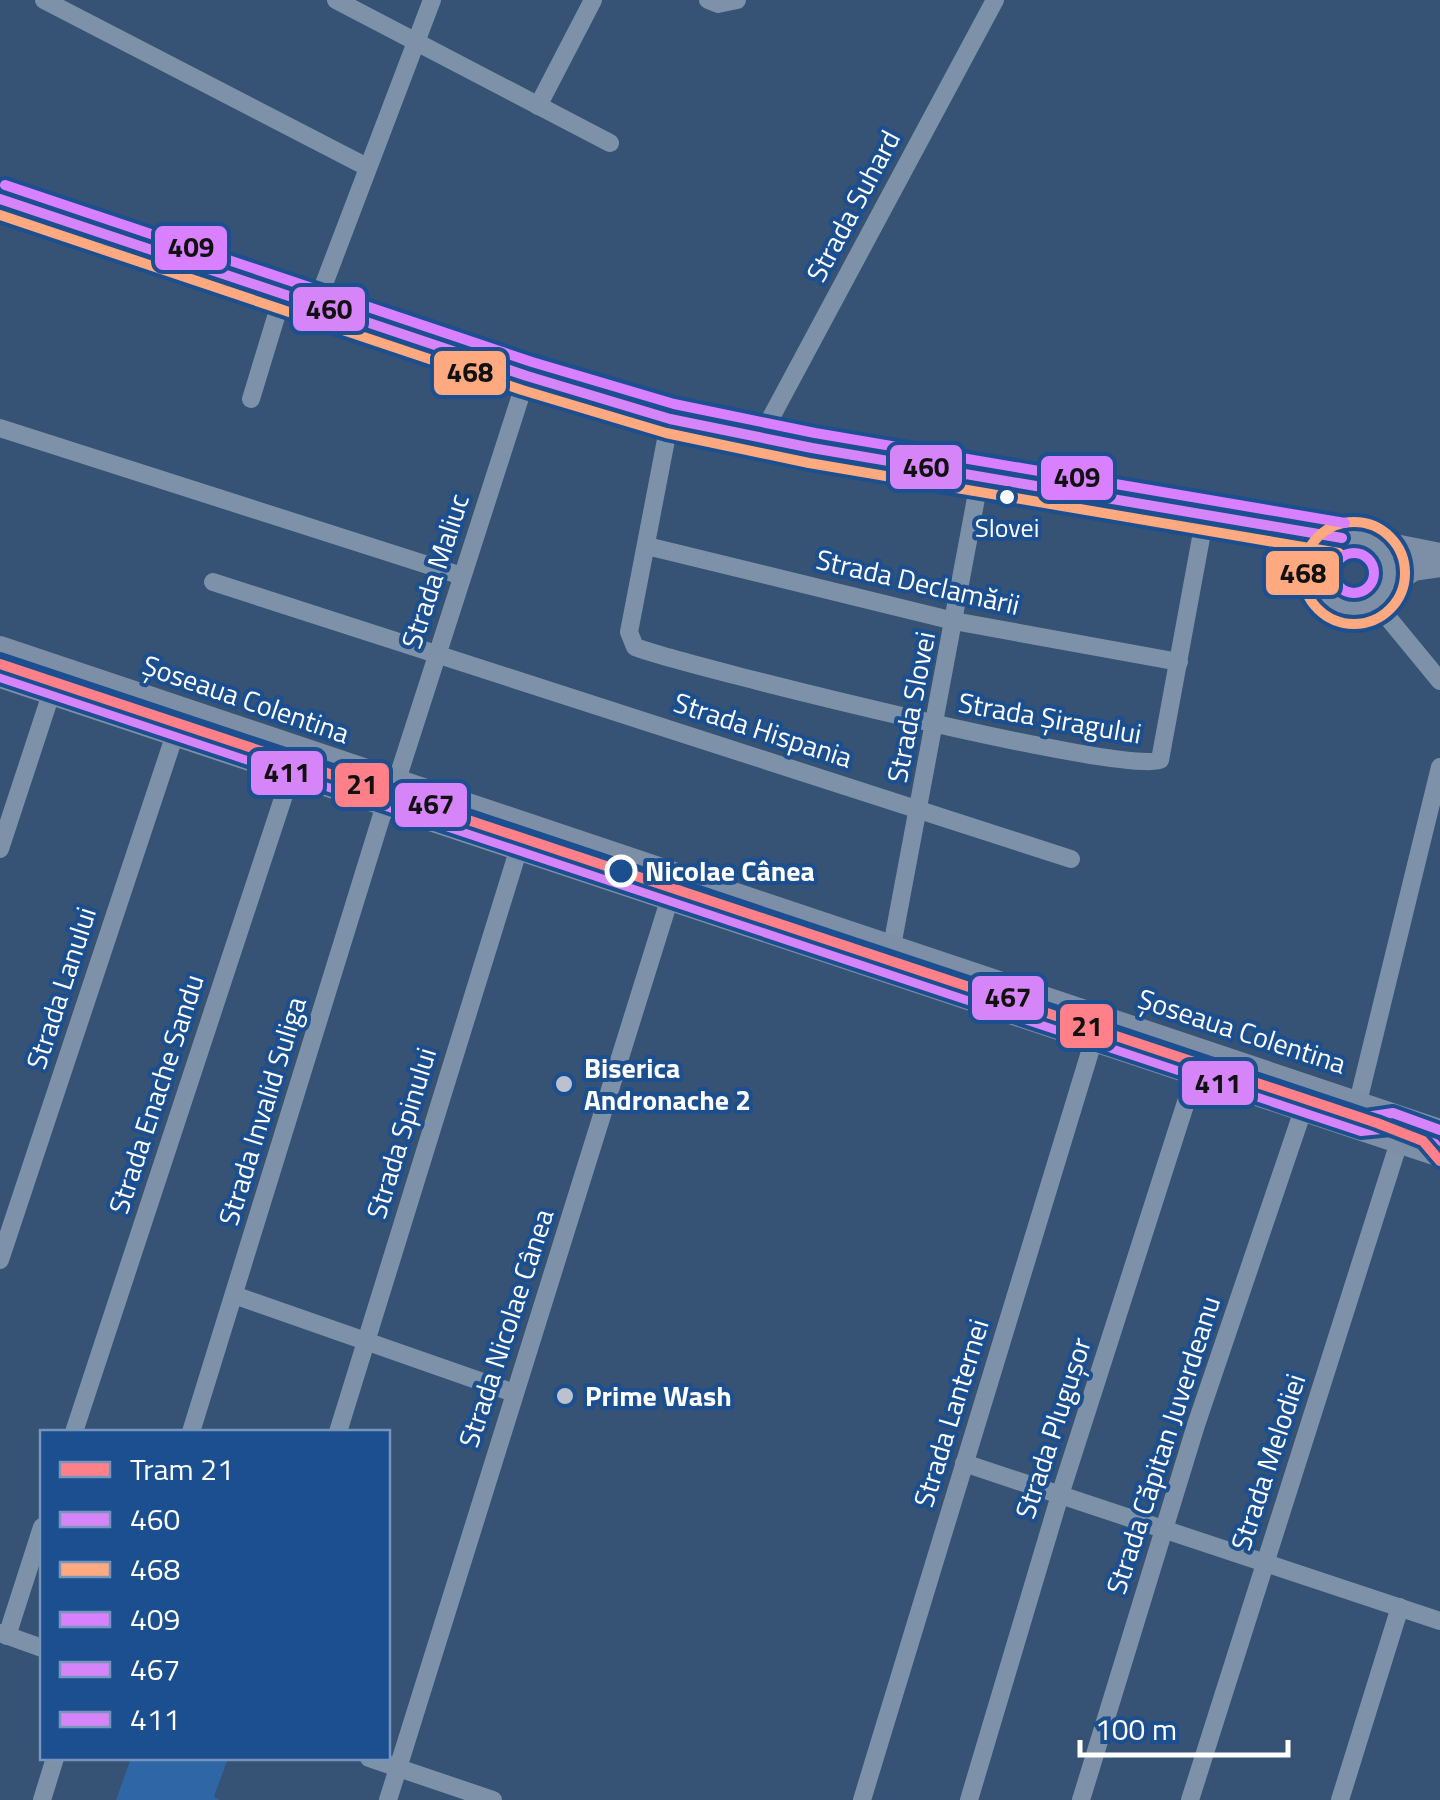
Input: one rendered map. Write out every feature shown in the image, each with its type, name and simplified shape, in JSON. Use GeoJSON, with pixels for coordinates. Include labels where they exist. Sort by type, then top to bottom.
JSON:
{"type":"FeatureCollection","features":[{"type":"Feature","properties":{"kind":"main road"},"geometry":{"type":"LineString","coordinates":[[0,199],[527,376],[670,419],[1248,524],[1370,540],[1440,554]]}},
{"type":"Feature","properties":{"kind":"main road"},"geometry":{"type":"LineString","coordinates":[[1248,524],[1296,544],[1317,572],[1324,593],[1342,607],[1365,607],[1414,570],[1440,566]]}},
{"type":"Feature","properties":{"kind":"main road"},"geometry":{"type":"LineString","coordinates":[[1317,572],[1324,550],[1342,538]]}},
{"type":"Feature","properties":{"kind":"main road"},"geometry":{"type":"LineString","coordinates":[[1370,540],[1386,555],[1381,594]]}},
{"type":"Feature","properties":{"kind":"main road","name":"Șoseaua Colentina"},"geometry":{"type":"LineString","coordinates":[[0,646],[1440,1130]]}},
{"type":"Feature","properties":{"kind":"main road","name":"Șoseaua Colentina"},"geometry":{"type":"LineString","coordinates":[[0,677],[1440,1156]]}},
{"type":"Feature","properties":{"kind":"street"},"geometry":{"type":"LineString","coordinates":[[44,0],[367,167]]}},
{"type":"Feature","properties":{"kind":"street"},"geometry":{"type":"LineString","coordinates":[[336,0],[610,143]]}},
{"type":"Feature","properties":{"kind":"street"},"geometry":{"type":"LineString","coordinates":[[316,306],[432,0]]}},
{"type":"Feature","properties":{"kind":"street"},"geometry":{"type":"LineString","coordinates":[[538,106],[593,0]]}},
{"type":"Feature","properties":{"kind":"street","name":"Strada Suhard"},"geometry":{"type":"LineString","coordinates":[[760,438],[995,0]]}},
{"type":"Feature","properties":{"kind":"street"},"geometry":{"type":"LineString","coordinates":[[251,399],[283,294]]}},
{"type":"Feature","properties":{"kind":"street","name":"Strada Maliuc"},"geometry":{"type":"LineString","coordinates":[[396,782],[527,376]]}},
{"type":"Feature","properties":{"kind":"street"},"geometry":{"type":"LineString","coordinates":[[646,546],[670,419]]}},
{"type":"Feature","properties":{"kind":"street"},"geometry":{"type":"LineString","coordinates":[[0,428],[462,576]]}},
{"type":"Feature","properties":{"kind":"street","name":"Strada Slovei"},"geometry":{"type":"LineString","coordinates":[[892,946],[980,477]]}},
{"type":"Feature","properties":{"kind":"street","name":"Strada Șiragului"},"geometry":{"type":"LineString","coordinates":[[646,546],[628,632],[631,643],[640,649],[935,725],[1154,764],[1162,755],[1204,516]]}},
{"type":"Feature","properties":{"kind":"street","name":"Strada Declamării"},"geometry":{"type":"LineString","coordinates":[[646,546],[954,621],[1179,662]]}},
{"type":"Feature","properties":{"kind":"street","name":"Strada Hispania"},"geometry":{"type":"LineString","coordinates":[[213,582],[1071,859]]}},
{"type":"Feature","properties":{"kind":"street"},"geometry":{"type":"LineString","coordinates":[[1381,594],[1440,682]]}},
{"type":"Feature","properties":{"kind":"street"},"geometry":{"type":"LineString","coordinates":[[0,849],[51,694]]}},
{"type":"Feature","properties":{"kind":"street","name":"Strada Lanului"},"geometry":{"type":"LineString","coordinates":[[0,1260],[175,734]]}},
{"type":"Feature","properties":{"kind":"street"},"geometry":{"type":"LineString","coordinates":[[1358,1102],[1440,767]]}},
{"type":"Feature","properties":{"kind":"street","name":"Strada Enache Sandu"},"geometry":{"type":"LineString","coordinates":[[75,1430],[291,774]]}},
{"type":"Feature","properties":{"kind":"street","name":"Strada Invalid Suliga"},"geometry":{"type":"LineString","coordinates":[[192,1430],[384,805]]}},
{"type":"Feature","properties":{"kind":"street","name":"Strada Spinului"},"geometry":{"type":"LineString","coordinates":[[339,1430],[518,851]]}},
{"type":"Feature","properties":{"kind":"street","name":"Strada Nicolae Cânea"},"geometry":{"type":"LineString","coordinates":[[388,1800],[678,872]]}},
{"type":"Feature","properties":{"kind":"street","name":"Strada Lanternei"},"geometry":{"type":"LineString","coordinates":[[862,1800],[1093,1042]]}},
{"type":"Feature","properties":{"kind":"street","name":"Strada Plugușor"},"geometry":{"type":"LineString","coordinates":[[970,1800],[1060,1495],[1195,1074]]}},
{"type":"Feature","properties":{"kind":"street","name":"Strada Căpitan Juverdeanu"},"geometry":{"type":"LineString","coordinates":[[1081,1800],[1164,1530],[1304,1110]]}},
{"type":"Feature","properties":{"kind":"street","name":"Strada Melodiei"},"geometry":{"type":"LineString","coordinates":[[1190,1800],[1400,1142]]}},
{"type":"Feature","properties":{"kind":"street"},"geometry":{"type":"LineString","coordinates":[[234,1295],[514,1393]]}},
{"type":"Feature","properties":{"kind":"street"},"geometry":{"type":"LineString","coordinates":[[964,1463],[1440,1621]]}},
{"type":"Feature","properties":{"kind":"street"},"geometry":{"type":"LineString","coordinates":[[40,1534],[4,1634],[40,1647]]}},
{"type":"Feature","properties":{"kind":"street"},"geometry":{"type":"LineString","coordinates":[[1340,1800],[1400,1607]]}},
{"type":"Feature","properties":{"kind":"street"},"geometry":{"type":"LineString","coordinates":[[42,1800],[54,1760]]}},
{"type":"Feature","properties":{"kind":"street"},"geometry":{"type":"LineString","coordinates":[[375,1760],[493,1800]]}},
{"type":"Feature","properties":{"kind":"shaded area"},"geometry":{"type":"Polygon","coordinates":[[[130,1760],[227,1760],[214,1797],[220,1800],[116,1800],[130,1760]]]}},
{"type":"Feature","properties":{"kind":"tram line","name":"21"},"geometry":{"type":"LineString","coordinates":[[0,664],[1377,1123],[1423,1141],[1440,1161]]}},
{"type":"Feature","properties":{"kind":"transit line","name":"409"},"geometry":{"type":"LineString","coordinates":[[5,185],[532,362],[674,404],[815,433],[1345,523]]}},
{"type":"Feature","properties":{"kind":"transit line","name":"460"},"geometry":{"type":"LineString","coordinates":[[0,199],[527,376],[670,419],[812,448],[1342,538]]}},
{"type":"Feature","properties":{"kind":"transit line","name":"468"},"geometry":{"type":"LineString","coordinates":[[0,215],[522,390],[666,433],[809,463],[1339,553]]}},
{"type":"Feature","properties":{"kind":"transit line","name":"468"},"geometry":{"type":"LineString","coordinates":[[1354,522],[1374,525],[1397,544],[1405,573],[1402,593],[1383,616],[1354,624],[1334,621],[1311,602],[1303,573],[1306,553],[1325,530],[1354,522]]}},
{"type":"Feature","properties":{"kind":"transit line","name":"409"},"geometry":{"type":"LineString","coordinates":[[1354,553],[1368,559],[1374,573],[1368,587],[1354,593],[1340,587],[1334,573],[1340,559],[1354,553]]}},
{"type":"Feature","properties":{"kind":"transit line","name":"467"},"geometry":{"type":"LineString","coordinates":[[0,661],[1366,1117],[1393,1113],[1440,1130]]}},
{"type":"Feature","properties":{"kind":"transit line","name":"411"},"geometry":{"type":"LineString","coordinates":[[0,677],[1361,1131],[1391,1128],[1435,1144]]}},
{"type":"Feature","properties":{"kind":"place","name":"Slovei"},"geometry":{"type":"Point","coordinates":[1007,497]}},
{"type":"Feature","properties":{"kind":"place","name":"Nicolae Cânea"},"geometry":{"type":"Point","coordinates":[621,871]}},
{"type":"Feature","properties":{"kind":"place","name":"Biserica Andronache 2"},"geometry":{"type":"Point","coordinates":[564,1084]}},
{"type":"Feature","properties":{"kind":"place","name":"Prime Wash"},"geometry":{"type":"Point","coordinates":[565,1396]}}]}
